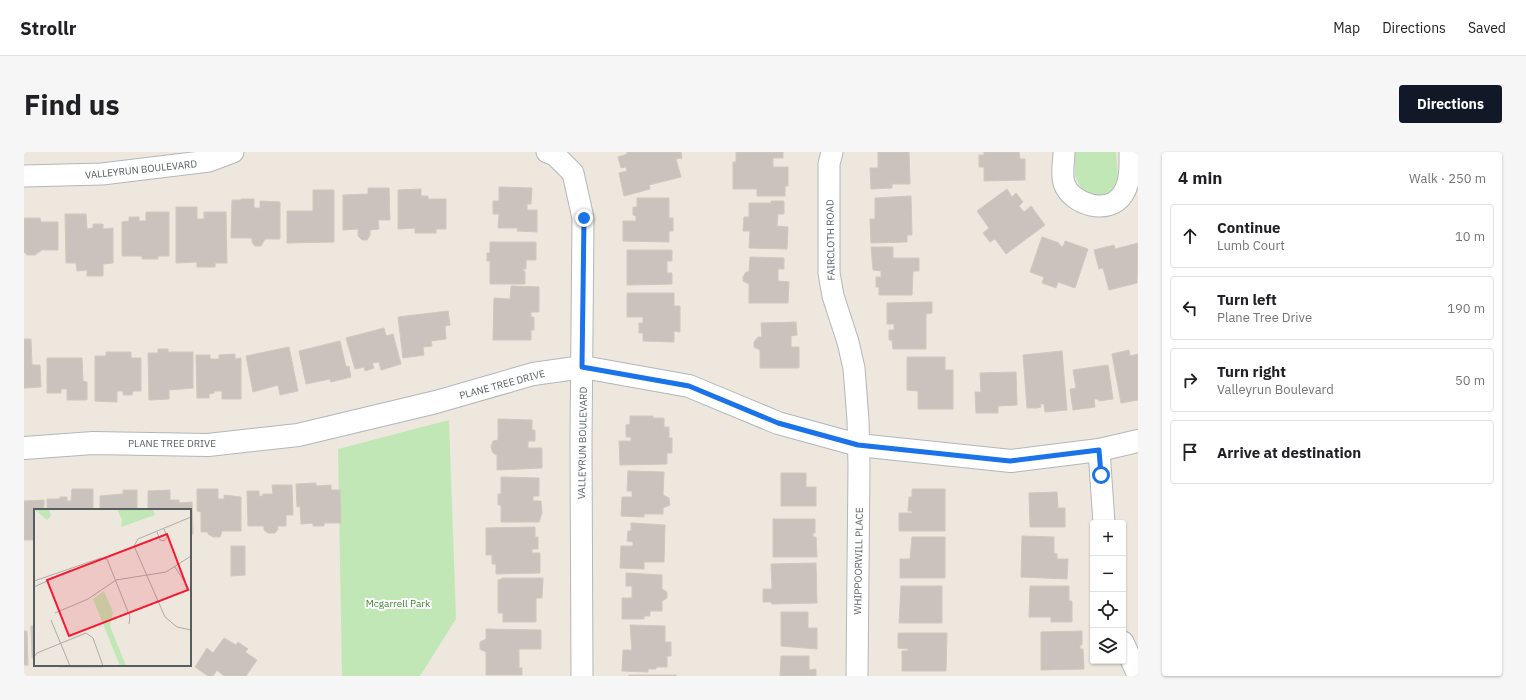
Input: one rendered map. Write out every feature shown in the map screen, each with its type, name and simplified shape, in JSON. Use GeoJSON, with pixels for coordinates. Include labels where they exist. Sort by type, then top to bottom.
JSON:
{"type":"FeatureCollection","features":[{"type":"Feature","properties":{"kind":"street","name":"VALLEYRUN BOULEVARD"},"geometry":{"type":"LineString","coordinates":[[24,176],[109,174],[209,161],[233,152]]}},
{"type":"Feature","properties":{"kind":"street","name":"VALLEYRUN BOULEVARD"},"geometry":{"type":"LineString","coordinates":[[547,152],[555,155],[573,173],[584,218],[581,441],[582,676]]}},
{"type":"Feature","properties":{"kind":"street","name":"FAIRCLOTH ROAD"},"geometry":{"type":"LineString","coordinates":[[832,152],[829,164],[829,273],[832,296],[848,342],[854,368],[858,445]]}},
{"type":"Feature","properties":{"kind":"street"},"geometry":{"type":"LineString","coordinates":[[1064,152],[1064,182],[1072,197],[1091,206],[1110,204],[1123,194],[1130,177],[1130,152]]}},
{"type":"Feature","properties":{"kind":"street","name":"PLANE TREE DRIVE"},"geometry":{"type":"LineString","coordinates":[[24,448],[93,443],[208,445],[298,435],[429,404],[533,374],[582,367],[689,386],[778,423],[858,445],[1010,461],[1099,450],[1138,441]]}},
{"type":"Feature","properties":{"kind":"street","name":"WHIPPOORWILL PLACE"},"geometry":{"type":"LineString","coordinates":[[857,676],[858,445]]}},
{"type":"Feature","properties":{"kind":"street"},"geometry":{"type":"LineString","coordinates":[[1099,450],[1104,520]]}},
{"type":"Feature","properties":{"kind":"street"},"geometry":{"type":"LineString","coordinates":[[1126,649],[1138,675]]}},
{"type":"Feature","properties":{"kind":"green space"},"geometry":{"type":"Polygon","coordinates":[[[1075,152],[1116,152],[1118,179],[1111,193],[1098,198],[1084,194],[1075,176],[1075,152]]]}},
{"type":"Feature","properties":{"kind":"green space","name":"Mcgarrell Park"},"geometry":{"type":"Polygon","coordinates":[[[449,420],[456,619],[420,676],[342,676],[338,449],[449,420]]]}},
{"type":"Feature","properties":{"kind":"building"},"geometry":{"type":"Polygon","coordinates":[[[627,152],[681,152],[682,158],[676,159],[681,177],[649,185],[650,189],[624,196],[619,173],[627,171],[626,167],[621,168],[618,157],[627,154],[627,152]]]}},
{"type":"Feature","properties":{"kind":"building"},"geometry":{"type":"Polygon","coordinates":[[[736,152],[783,152],[783,158],[773,158],[773,167],[788,167],[788,186],[785,186],[785,196],[757,196],[757,189],[733,189],[733,162],[736,162],[736,152]]]}},
{"type":"Feature","properties":{"kind":"building"},"geometry":{"type":"Polygon","coordinates":[[[878,152],[909,152],[910,184],[892,184],[892,188],[871,189],[870,168],[878,168],[878,152]]]}},
{"type":"Feature","properties":{"kind":"building"},"geometry":{"type":"Polygon","coordinates":[[[984,152],[1019,152],[1020,159],[1025,159],[1025,180],[984,181],[984,167],[979,167],[979,155],[984,155],[984,152]]]}},
{"type":"Feature","properties":{"kind":"building"},"geometry":{"type":"Polygon","coordinates":[[[499,187],[532,188],[531,204],[527,204],[527,210],[537,210],[537,232],[517,231],[518,228],[498,228],[499,214],[493,214],[493,201],[499,201],[499,187]]]}},
{"type":"Feature","properties":{"kind":"building"},"geometry":{"type":"Polygon","coordinates":[[[368,188],[389,188],[390,220],[378,220],[379,229],[370,230],[370,235],[367,240],[362,240],[358,236],[358,229],[343,230],[343,195],[368,194],[368,188]]]}},
{"type":"Feature","properties":{"kind":"building"},"geometry":{"type":"Polygon","coordinates":[[[421,189],[421,196],[428,196],[428,199],[446,199],[446,229],[436,229],[436,233],[415,233],[415,228],[398,229],[398,190],[421,189]]]}},
{"type":"Feature","properties":{"kind":"building"},"geometry":{"type":"Polygon","coordinates":[[[1007,189],[1012,197],[1016,193],[1023,202],[1019,206],[1024,212],[1031,206],[1045,225],[1006,254],[995,239],[990,242],[983,233],[989,228],[977,211],[1007,189]]]}},
{"type":"Feature","properties":{"kind":"building"},"geometry":{"type":"Polygon","coordinates":[[[313,190],[334,190],[334,242],[287,243],[287,211],[313,211],[313,190]]]}},
{"type":"Feature","properties":{"kind":"building"},"geometry":{"type":"Polygon","coordinates":[[[911,196],[912,235],[907,235],[907,242],[871,243],[870,219],[875,219],[875,198],[911,196]]]}},
{"type":"Feature","properties":{"kind":"building"},"geometry":{"type":"Polygon","coordinates":[[[637,198],[669,198],[669,218],[673,218],[673,231],[669,231],[669,242],[623,241],[623,221],[636,221],[636,216],[633,215],[633,207],[637,207],[637,198]]]}},
{"type":"Feature","properties":{"kind":"building"},"geometry":{"type":"Polygon","coordinates":[[[254,199],[254,208],[260,208],[260,201],[280,202],[280,239],[265,239],[261,246],[255,246],[252,243],[252,238],[231,238],[232,200],[254,199]]]}},
{"type":"Feature","properties":{"kind":"building"},"geometry":{"type":"Polygon","coordinates":[[[771,201],[784,201],[784,214],[778,214],[777,226],[788,227],[787,249],[749,248],[750,231],[743,231],[744,217],[749,217],[749,203],[771,203],[771,201]]]}},
{"type":"Feature","properties":{"kind":"building"},"geometry":{"type":"Polygon","coordinates":[[[176,207],[197,207],[197,219],[204,219],[204,212],[226,212],[227,263],[215,263],[215,267],[197,267],[197,262],[176,263],[176,207]]]}},
{"type":"Feature","properties":{"kind":"building"},"geometry":{"type":"Polygon","coordinates":[[[146,212],[169,212],[169,256],[158,256],[158,259],[142,259],[142,256],[122,256],[122,222],[129,221],[129,217],[139,217],[139,221],[146,221],[146,212]]]}},
{"type":"Feature","properties":{"kind":"building"},"geometry":{"type":"Polygon","coordinates":[[[65,214],[86,214],[87,229],[93,228],[93,224],[103,224],[103,229],[113,228],[113,263],[103,264],[103,276],[87,276],[87,270],[77,271],[76,263],[66,263],[65,214]]]}},
{"type":"Feature","properties":{"kind":"building"},"geometry":{"type":"Polygon","coordinates":[[[24,218],[40,218],[41,222],[58,222],[58,250],[42,250],[35,255],[27,255],[24,252],[24,218]]]}},
{"type":"Feature","properties":{"kind":"building"},"geometry":{"type":"Polygon","coordinates":[[[1042,237],[1059,243],[1059,245],[1063,247],[1065,241],[1088,249],[1075,288],[1058,282],[1056,288],[1042,283],[1044,277],[1030,272],[1042,237]]]}},
{"type":"Feature","properties":{"kind":"building"},"geometry":{"type":"Polygon","coordinates":[[[490,242],[536,242],[536,260],[526,260],[526,269],[523,269],[523,271],[525,271],[525,284],[490,284],[490,261],[487,261],[487,253],[490,253],[490,242]]]}},
{"type":"Feature","properties":{"kind":"building"},"geometry":{"type":"Polygon","coordinates":[[[1138,243],[1137,283],[1109,290],[1103,268],[1099,269],[1094,250],[1114,245],[1115,249],[1138,243]]]}},
{"type":"Feature","properties":{"kind":"building"},"geometry":{"type":"Polygon","coordinates":[[[871,247],[893,247],[893,258],[919,258],[919,271],[913,271],[912,295],[879,295],[879,287],[876,287],[876,277],[881,277],[881,271],[873,270],[871,247]]]}},
{"type":"Feature","properties":{"kind":"building"},"geometry":{"type":"Polygon","coordinates":[[[627,250],[672,250],[672,261],[667,261],[667,273],[672,273],[672,284],[627,285],[627,250]]]}},
{"type":"Feature","properties":{"kind":"building"},"geometry":{"type":"Polygon","coordinates":[[[750,257],[784,258],[784,269],[778,269],[778,281],[789,282],[788,303],[749,303],[749,284],[743,281],[743,277],[746,272],[749,272],[750,257]]]}},
{"type":"Feature","properties":{"kind":"building"},"geometry":{"type":"Polygon","coordinates":[[[511,286],[539,287],[539,312],[531,312],[531,317],[534,317],[534,330],[531,330],[531,340],[493,340],[494,298],[510,299],[511,286]]]}},
{"type":"Feature","properties":{"kind":"building"},"geometry":{"type":"Polygon","coordinates":[[[627,293],[674,293],[674,306],[680,306],[680,332],[674,331],[674,342],[643,341],[643,333],[639,333],[639,323],[643,323],[643,317],[627,317],[627,293]]]}},
{"type":"Feature","properties":{"kind":"building"},"geometry":{"type":"Polygon","coordinates":[[[932,302],[932,313],[926,314],[926,349],[893,349],[892,340],[889,340],[889,330],[894,330],[894,324],[887,324],[887,303],[932,302]]]}},
{"type":"Feature","properties":{"kind":"building"},"geometry":{"type":"Polygon","coordinates":[[[448,311],[450,325],[445,326],[446,339],[431,341],[432,346],[423,347],[424,355],[403,358],[398,317],[448,311]]]}},
{"type":"Feature","properties":{"kind":"building"},"geometry":{"type":"Polygon","coordinates":[[[796,322],[797,335],[791,336],[791,347],[799,347],[799,368],[760,368],[760,350],[754,347],[754,342],[758,337],[762,337],[761,323],[796,322]]]}},
{"type":"Feature","properties":{"kind":"building"},"geometry":{"type":"Polygon","coordinates":[[[384,328],[386,336],[393,334],[401,364],[381,370],[379,362],[372,363],[374,368],[365,371],[364,367],[355,369],[346,338],[384,328]]]}},
{"type":"Feature","properties":{"kind":"building"},"geometry":{"type":"Polygon","coordinates":[[[24,339],[31,339],[32,365],[40,365],[41,387],[24,388],[24,339]]]}},
{"type":"Feature","properties":{"kind":"building"},"geometry":{"type":"Polygon","coordinates":[[[340,341],[346,367],[349,366],[351,377],[331,382],[330,379],[306,384],[299,351],[340,341]]]}},
{"type":"Feature","properties":{"kind":"building"},"geometry":{"type":"Polygon","coordinates":[[[289,347],[298,391],[280,395],[278,385],[253,392],[246,356],[289,347]]]}},
{"type":"Feature","properties":{"kind":"building"},"geometry":{"type":"Polygon","coordinates":[[[158,349],[168,349],[168,352],[193,352],[193,388],[169,390],[169,399],[149,400],[148,353],[158,353],[158,349]]]}},
{"type":"Feature","properties":{"kind":"building"},"geometry":{"type":"Polygon","coordinates":[[[1129,350],[1130,356],[1138,354],[1138,400],[1121,403],[1112,354],[1129,350]]]}},
{"type":"Feature","properties":{"kind":"building"},"geometry":{"type":"Polygon","coordinates":[[[1062,351],[1067,410],[1045,412],[1044,404],[1040,404],[1041,407],[1037,408],[1027,408],[1023,355],[1062,351]]]}},
{"type":"Feature","properties":{"kind":"building"},"geometry":{"type":"Polygon","coordinates":[[[106,352],[131,352],[131,358],[141,358],[141,391],[133,391],[132,395],[123,395],[123,391],[117,391],[117,402],[95,401],[95,356],[106,356],[106,352]]]}},
{"type":"Feature","properties":{"kind":"building"},"geometry":{"type":"Polygon","coordinates":[[[235,354],[235,359],[241,358],[241,399],[222,399],[222,391],[214,391],[214,393],[209,394],[209,398],[197,398],[196,355],[210,355],[210,359],[219,359],[219,355],[235,354]]]}},
{"type":"Feature","properties":{"kind":"building"},"geometry":{"type":"Polygon","coordinates":[[[907,357],[945,357],[945,370],[953,370],[953,409],[918,409],[918,391],[907,390],[907,357]]]}},
{"type":"Feature","properties":{"kind":"building"},"geometry":{"type":"Polygon","coordinates":[[[47,358],[82,358],[83,381],[87,382],[87,400],[67,400],[67,389],[61,389],[61,393],[47,393],[47,358]]]}},
{"type":"Feature","properties":{"kind":"building"},"geometry":{"type":"Polygon","coordinates":[[[1108,365],[1113,399],[1099,401],[1098,399],[1094,399],[1095,407],[1073,410],[1070,389],[1076,388],[1073,370],[1108,365]]]}},
{"type":"Feature","properties":{"kind":"building"},"geometry":{"type":"Polygon","coordinates":[[[1016,372],[1017,405],[998,406],[998,413],[976,413],[975,392],[981,392],[980,373],[1016,372]]]}},
{"type":"Feature","properties":{"kind":"building"},"geometry":{"type":"Polygon","coordinates":[[[630,416],[653,416],[653,418],[664,418],[664,427],[669,427],[669,438],[672,438],[672,453],[667,453],[667,464],[620,465],[619,441],[631,441],[631,437],[626,437],[626,425],[630,424],[630,416]]]}},
{"type":"Feature","properties":{"kind":"building"},"geometry":{"type":"Polygon","coordinates":[[[498,419],[532,420],[532,430],[535,430],[535,441],[528,441],[528,448],[542,448],[542,468],[497,470],[497,455],[493,453],[491,447],[493,441],[498,440],[498,419]]]}},
{"type":"Feature","properties":{"kind":"building"},"geometry":{"type":"Polygon","coordinates":[[[628,471],[664,472],[663,495],[669,498],[670,505],[663,508],[663,514],[644,514],[644,517],[621,516],[622,497],[632,497],[632,491],[627,491],[628,471]]]}},
{"type":"Feature","properties":{"kind":"building"},"geometry":{"type":"Polygon","coordinates":[[[781,473],[806,473],[806,487],[816,487],[816,506],[781,506],[781,473]]]}},
{"type":"Feature","properties":{"kind":"building"},"geometry":{"type":"Polygon","coordinates":[[[501,477],[539,478],[539,496],[533,496],[533,501],[541,501],[542,513],[539,522],[501,522],[501,505],[498,505],[498,494],[501,494],[501,477]]]}},
{"type":"Feature","properties":{"kind":"building"},"geometry":{"type":"Polygon","coordinates":[[[316,483],[316,486],[331,485],[331,490],[340,490],[341,523],[324,523],[324,526],[313,526],[313,523],[301,524],[300,506],[297,507],[296,484],[316,483]]]}},
{"type":"Feature","properties":{"kind":"building"},"geometry":{"type":"Polygon","coordinates":[[[272,485],[292,485],[293,515],[286,515],[286,526],[277,526],[278,529],[275,533],[268,533],[264,530],[264,526],[248,526],[247,491],[259,491],[259,496],[263,496],[263,494],[273,494],[272,485]]]}},
{"type":"Feature","properties":{"kind":"building"},"geometry":{"type":"Polygon","coordinates":[[[72,489],[93,489],[93,509],[47,509],[47,499],[60,499],[60,497],[67,497],[67,501],[71,501],[72,489]]]}},
{"type":"Feature","properties":{"kind":"building"},"geometry":{"type":"Polygon","coordinates":[[[197,489],[218,489],[218,499],[224,499],[224,495],[241,497],[241,531],[222,531],[220,537],[213,537],[208,534],[208,532],[201,532],[201,512],[197,511],[197,489]]]}},
{"type":"Feature","properties":{"kind":"building"},"geometry":{"type":"Polygon","coordinates":[[[912,489],[945,489],[945,531],[899,531],[899,513],[912,513],[912,511],[908,511],[909,497],[912,497],[912,489]]]}},
{"type":"Feature","properties":{"kind":"building"},"geometry":{"type":"Polygon","coordinates":[[[123,490],[137,490],[137,509],[100,509],[100,496],[123,494],[123,490]]]}},
{"type":"Feature","properties":{"kind":"building"},"geometry":{"type":"Polygon","coordinates":[[[170,490],[170,500],[179,500],[179,503],[192,502],[193,534],[191,534],[191,509],[148,509],[148,491],[170,490]]]}},
{"type":"Feature","properties":{"kind":"building"},"geometry":{"type":"Polygon","coordinates":[[[1057,492],[1058,508],[1065,508],[1065,527],[1030,527],[1029,493],[1057,492]]]}},
{"type":"Feature","properties":{"kind":"building"},"geometry":{"type":"Polygon","coordinates":[[[44,500],[44,509],[34,509],[34,540],[24,540],[24,501],[44,500]]]}},
{"type":"Feature","properties":{"kind":"building"},"geometry":{"type":"Polygon","coordinates":[[[773,519],[815,519],[815,533],[813,533],[813,537],[816,537],[817,557],[773,557],[773,519]]]}},
{"type":"Feature","properties":{"kind":"building"},"geometry":{"type":"Polygon","coordinates":[[[631,523],[665,525],[664,562],[644,562],[644,569],[620,568],[621,546],[633,546],[633,542],[627,541],[628,531],[631,531],[631,523]]]}},
{"type":"Feature","properties":{"kind":"building"},"geometry":{"type":"Polygon","coordinates":[[[535,527],[535,537],[538,537],[538,549],[532,549],[532,553],[540,553],[540,573],[496,574],[496,564],[492,564],[492,555],[486,555],[486,528],[535,527]]]}},
{"type":"Feature","properties":{"kind":"building"},"geometry":{"type":"Polygon","coordinates":[[[1022,536],[1054,537],[1054,553],[1057,554],[1057,559],[1068,559],[1067,579],[1021,577],[1022,536]]]}},
{"type":"Feature","properties":{"kind":"building"},"geometry":{"type":"Polygon","coordinates":[[[912,537],[945,537],[945,578],[900,578],[900,559],[910,559],[912,537]]]}},
{"type":"Feature","properties":{"kind":"building"},"geometry":{"type":"Polygon","coordinates":[[[231,546],[245,546],[245,575],[231,576],[231,546]]]}},
{"type":"Feature","properties":{"kind":"building"},"geometry":{"type":"Polygon","coordinates":[[[816,563],[817,603],[772,604],[771,602],[763,602],[763,589],[772,589],[771,564],[816,563]]]}},
{"type":"Feature","properties":{"kind":"building"},"geometry":{"type":"Polygon","coordinates":[[[626,573],[662,575],[662,589],[667,592],[667,598],[662,601],[662,611],[650,611],[650,616],[644,616],[644,619],[622,619],[622,598],[632,598],[632,586],[626,586],[626,573]]]}},
{"type":"Feature","properties":{"kind":"building"},"geometry":{"type":"Polygon","coordinates":[[[502,578],[543,578],[542,598],[536,598],[536,622],[503,622],[503,613],[498,613],[498,580],[502,578]]]}},
{"type":"Feature","properties":{"kind":"building"},"geometry":{"type":"Polygon","coordinates":[[[901,586],[942,586],[942,623],[899,623],[901,586]]]}},
{"type":"Feature","properties":{"kind":"building"},"geometry":{"type":"Polygon","coordinates":[[[1030,586],[1069,586],[1069,601],[1072,601],[1072,622],[1051,622],[1051,617],[1029,617],[1030,586]]]}},
{"type":"Feature","properties":{"kind":"building"},"geometry":{"type":"Polygon","coordinates":[[[781,612],[808,612],[808,628],[817,628],[817,649],[781,646],[781,612]]]}},
{"type":"Feature","properties":{"kind":"building"},"geometry":{"type":"Polygon","coordinates":[[[630,625],[665,626],[665,642],[671,642],[671,656],[667,656],[667,667],[648,669],[648,672],[622,671],[623,650],[632,650],[630,625]]]}},
{"type":"Feature","properties":{"kind":"building"},"geometry":{"type":"Polygon","coordinates":[[[31,626],[34,626],[34,658],[32,658],[31,626]]]}},
{"type":"Feature","properties":{"kind":"building"},"geometry":{"type":"Polygon","coordinates":[[[486,629],[541,630],[541,649],[519,649],[519,668],[522,668],[522,675],[486,675],[486,652],[480,649],[480,642],[486,639],[486,629]]]}},
{"type":"Feature","properties":{"kind":"building"},"geometry":{"type":"Polygon","coordinates":[[[24,631],[27,631],[28,665],[24,665],[24,631]]]}},
{"type":"Feature","properties":{"kind":"building"},"geometry":{"type":"Polygon","coordinates":[[[1082,631],[1082,645],[1080,645],[1080,649],[1083,649],[1084,669],[1041,670],[1041,632],[1082,631]]]}},
{"type":"Feature","properties":{"kind":"building"},"geometry":{"type":"Polygon","coordinates":[[[898,633],[947,633],[946,671],[902,671],[902,651],[908,651],[908,649],[898,648],[898,633]]]}},
{"type":"Feature","properties":{"kind":"building"},"geometry":{"type":"Polygon","coordinates":[[[224,638],[236,645],[238,642],[248,649],[245,652],[257,660],[246,676],[224,676],[217,670],[213,676],[208,676],[195,667],[207,648],[213,653],[224,638]]]}},
{"type":"Feature","properties":{"kind":"building"},"geometry":{"type":"Polygon","coordinates":[[[781,656],[809,656],[809,670],[816,669],[816,676],[780,676],[781,656]]]}},
{"type":"Feature","properties":{"kind":"building"},"geometry":{"type":"Polygon","coordinates":[[[59,666],[79,666],[79,667],[59,666]]]}},
{"type":"Feature","properties":{"kind":"building"},"geometry":{"type":"Polygon","coordinates":[[[81,666],[102,666],[102,667],[81,666]]]}},
{"type":"Feature","properties":{"kind":"building"},"geometry":{"type":"Polygon","coordinates":[[[676,675],[676,676],[629,676],[676,675]]]}},
{"type":"Feature","properties":{"kind":"route"},"geometry":{"type":"LineString","coordinates":[[584,218],[582,367],[629,374],[689,386],[778,423],[858,445],[1010,461],[1099,450],[1101,475]]}}]}
